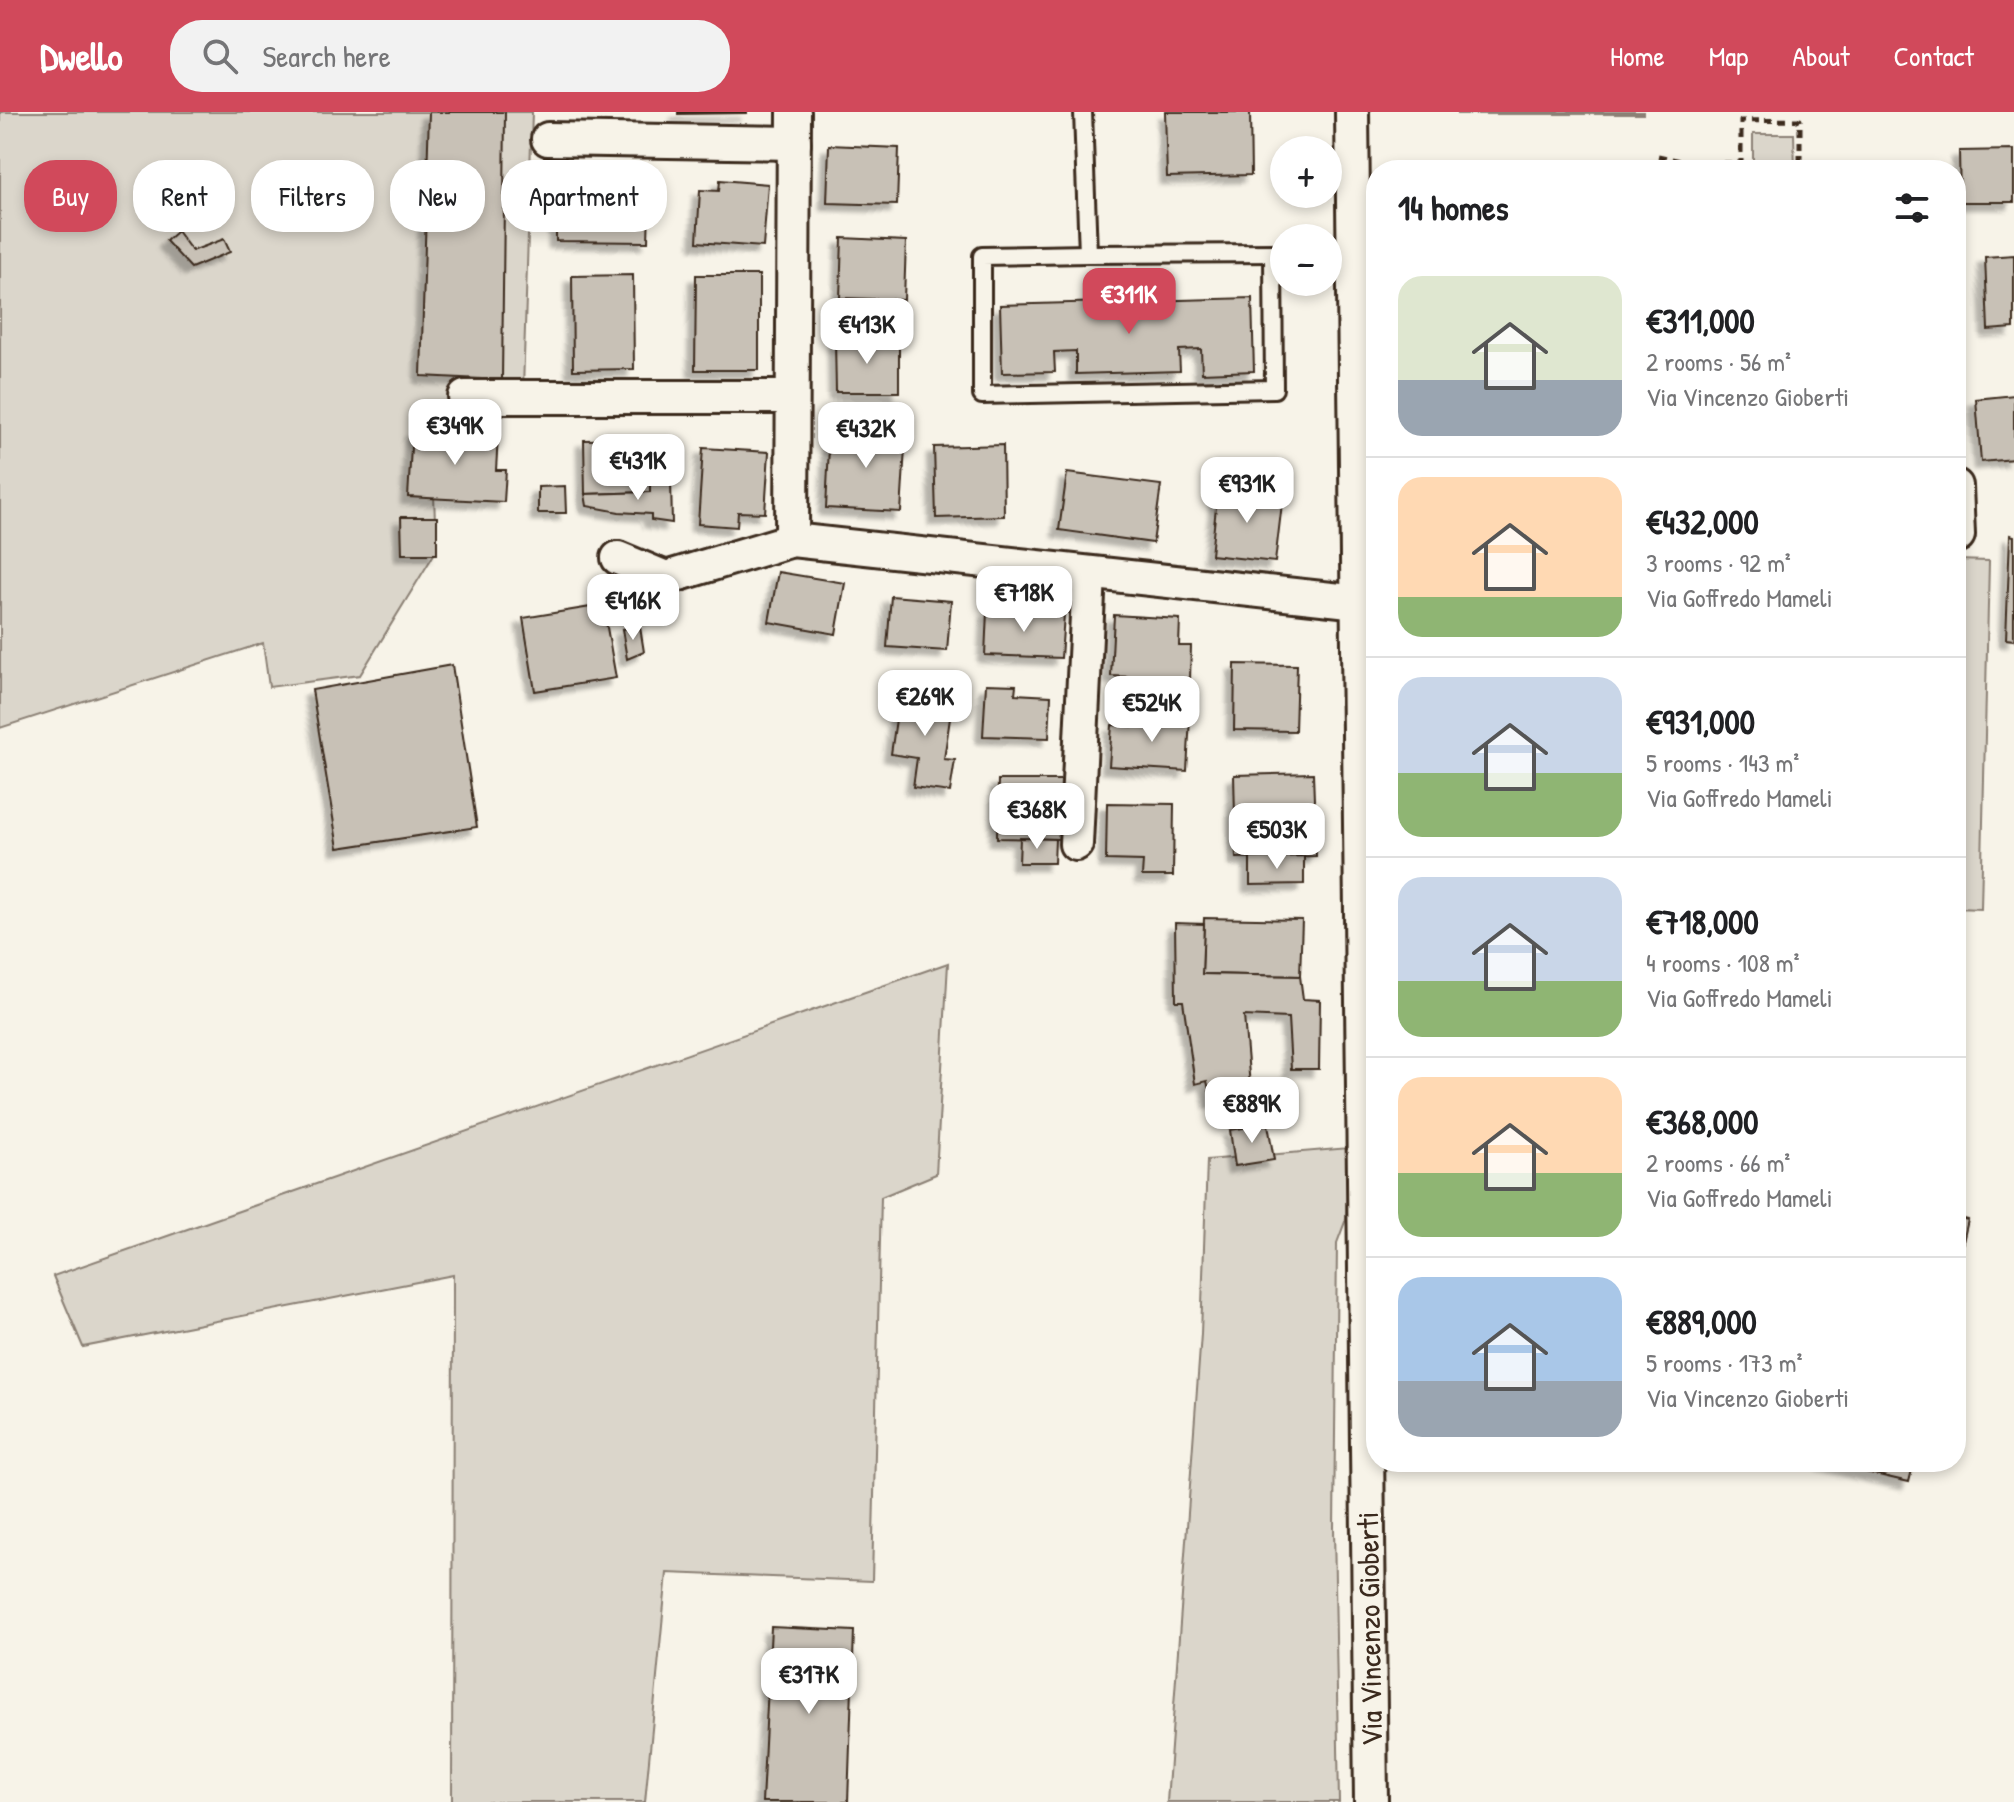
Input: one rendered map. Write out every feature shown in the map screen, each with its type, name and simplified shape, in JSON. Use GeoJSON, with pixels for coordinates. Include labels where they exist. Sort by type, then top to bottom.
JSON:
{"type":"FeatureCollection","features":[{"type":"Feature","properties":{"kind":"street","name":"Via Vincenzo Gioberti"},"geometry":{"type":"LineString","coordinates":[[1352,112],[1342,252],[1366,515]]}},
{"type":"Feature","properties":{"kind":"street"},"geometry":{"type":"LineString","coordinates":[[548,139],[794,128],[792,540]]}},
{"type":"Feature","properties":{"kind":"street"},"geometry":{"type":"LineString","coordinates":[[465,397],[792,397]]}},
{"type":"Feature","properties":{"kind":"street","name":"Via Vincenzo Gioberti"},"geometry":{"type":"LineString","coordinates":[[1366,536],[1359,602],[1366,830]]}},
{"type":"Feature","properties":{"kind":"street"},"geometry":{"type":"LineString","coordinates":[[618,558],[666,578],[792,540],[1359,602]]}},
{"type":"Feature","properties":{"kind":"street"},"geometry":{"type":"LineString","coordinates":[[1076,844],[1089,574]]}},
{"type":"Feature","properties":{"kind":"street","name":"Via Vincenzo Gioberti"},"geometry":{"type":"LineString","coordinates":[[1370,1472],[1371,1802]]}},
{"type":"Feature","properties":{"kind":"lane"},"geometry":{"type":"LineString","coordinates":[[1083,112],[1088,254]]}},
{"type":"Feature","properties":{"kind":"lane"},"geometry":{"type":"LineString","coordinates":[[1270,253],[982,256],[982,395],[1274,389],[1277,296]]}},
{"type":"Feature","properties":{"kind":"path"},"geometry":{"type":"LineString","coordinates":[[1741,160],[1741,121],[1800,120],[1800,160]]}},
{"type":"Feature","properties":{"kind":"path"},"geometry":{"type":"LineString","coordinates":[[1658,156],[1676,160]]}},
{"type":"Feature","properties":{"kind":"shaded area"},"geometry":{"type":"Polygon","coordinates":[[[0,112],[532,112],[530,160],[501,160],[501,232],[528,232],[523,389],[431,408],[436,551],[360,675],[269,687],[263,643],[0,728],[0,112]]]}},
{"type":"Feature","properties":{"kind":"shaded area"},"geometry":{"type":"Polygon","coordinates":[[[1643,112],[1643,114],[1458,114],[1643,112]]]}},
{"type":"Feature","properties":{"kind":"shaded area"},"geometry":{"type":"Polygon","coordinates":[[[1753,134],[1794,134],[1795,160],[1753,160],[1753,134]]]}},
{"type":"Feature","properties":{"kind":"shaded area"},"geometry":{"type":"Polygon","coordinates":[[[1966,560],[1989,561],[1981,909],[1966,908],[1966,560]]]}},
{"type":"Feature","properties":{"kind":"shaded area"},"geometry":{"type":"Polygon","coordinates":[[[948,963],[936,1174],[881,1197],[872,1581],[667,1573],[645,1802],[452,1802],[453,1275],[83,1347],[53,1276],[948,963]]]}},
{"type":"Feature","properties":{"kind":"shaded area"},"geometry":{"type":"Polygon","coordinates":[[[1349,1148],[1346,1219],[1337,1243],[1334,1528],[1339,1802],[1167,1802],[1201,1334],[1207,1160],[1349,1148]]]}},
{"type":"Feature","properties":{"kind":"building"},"geometry":{"type":"Polygon","coordinates":[[[429,112],[505,112],[504,160],[501,160],[502,380],[421,376],[425,232],[485,232],[485,160],[428,160],[429,112]]]}},
{"type":"Feature","properties":{"kind":"building"},"geometry":{"type":"Polygon","coordinates":[[[747,112],[747,113],[678,114],[747,112]]]}},
{"type":"Feature","properties":{"kind":"building"},"geometry":{"type":"Polygon","coordinates":[[[1165,112],[1250,112],[1251,175],[1167,177],[1165,112]]]}},
{"type":"Feature","properties":{"kind":"building"},"geometry":{"type":"Polygon","coordinates":[[[829,145],[899,148],[897,205],[827,203],[829,145]]]}},
{"type":"Feature","properties":{"kind":"building"},"geometry":{"type":"Polygon","coordinates":[[[2014,150],[2014,202],[1966,202],[1966,160],[1959,160],[1959,151],[2014,150]]]}},
{"type":"Feature","properties":{"kind":"building"},"geometry":{"type":"Polygon","coordinates":[[[720,180],[768,184],[763,247],[697,242],[700,190],[719,191],[720,180]]]}},
{"type":"Feature","properties":{"kind":"building"},"geometry":{"type":"Polygon","coordinates":[[[178,232],[192,251],[224,239],[230,252],[191,268],[166,241],[178,232]]]}},
{"type":"Feature","properties":{"kind":"building"},"geometry":{"type":"Polygon","coordinates":[[[556,232],[648,232],[648,242],[556,241],[556,232]]]}},
{"type":"Feature","properties":{"kind":"building"},"geometry":{"type":"Polygon","coordinates":[[[842,238],[906,241],[904,300],[840,298],[842,238]]]}},
{"type":"Feature","properties":{"kind":"building"},"geometry":{"type":"Polygon","coordinates":[[[2014,255],[2014,328],[1988,330],[1985,257],[2014,255]]]}},
{"type":"Feature","properties":{"kind":"building"},"geometry":{"type":"Polygon","coordinates":[[[633,275],[634,369],[573,370],[572,276],[633,275]]]}},
{"type":"Feature","properties":{"kind":"building"},"geometry":{"type":"Polygon","coordinates":[[[696,275],[759,275],[759,370],[695,370],[696,275]]]}},
{"type":"Feature","properties":{"kind":"building"},"geometry":{"type":"Polygon","coordinates":[[[1252,298],[1254,371],[1202,373],[1201,349],[1179,350],[1180,371],[1076,374],[1076,351],[1054,352],[1055,372],[1002,373],[1000,305],[1252,298]]]}},
{"type":"Feature","properties":{"kind":"building"},"geometry":{"type":"Polygon","coordinates":[[[899,340],[899,392],[836,392],[835,341],[899,340]]]}},
{"type":"Feature","properties":{"kind":"building"},"geometry":{"type":"Polygon","coordinates":[[[2014,395],[2014,459],[1981,462],[1976,399],[2014,395]]]}},
{"type":"Feature","properties":{"kind":"building"},"geometry":{"type":"Polygon","coordinates":[[[830,427],[906,432],[901,512],[826,508],[830,427]]]}},
{"type":"Feature","properties":{"kind":"building"},"geometry":{"type":"Polygon","coordinates":[[[412,431],[498,436],[496,470],[506,470],[504,502],[408,497],[412,431]]]}},
{"type":"Feature","properties":{"kind":"building"},"geometry":{"type":"Polygon","coordinates":[[[649,439],[650,492],[585,494],[584,440],[649,439]]]}},
{"type":"Feature","properties":{"kind":"building"},"geometry":{"type":"Polygon","coordinates":[[[1003,445],[1004,516],[936,518],[934,447],[1003,445]]]}},
{"type":"Feature","properties":{"kind":"building"},"geometry":{"type":"Polygon","coordinates":[[[703,448],[769,452],[765,513],[738,512],[737,527],[698,524],[703,448]]]}},
{"type":"Feature","properties":{"kind":"building"},"geometry":{"type":"Polygon","coordinates":[[[1067,473],[1161,485],[1153,543],[1059,530],[1067,473]]]}},
{"type":"Feature","properties":{"kind":"building"},"geometry":{"type":"Polygon","coordinates":[[[671,481],[672,523],[651,520],[651,514],[587,506],[585,494],[650,492],[650,483],[671,481]]]}},
{"type":"Feature","properties":{"kind":"building"},"geometry":{"type":"Polygon","coordinates":[[[565,486],[566,513],[538,513],[538,487],[565,486]]]}},
{"type":"Feature","properties":{"kind":"building"},"geometry":{"type":"Polygon","coordinates":[[[1218,488],[1283,495],[1275,562],[1211,555],[1218,488]]]}},
{"type":"Feature","properties":{"kind":"building"},"geometry":{"type":"Polygon","coordinates":[[[401,517],[437,517],[437,554],[402,554],[401,517]]]}},
{"type":"Feature","properties":{"kind":"building"},"geometry":{"type":"Polygon","coordinates":[[[2010,535],[2014,536],[2014,640],[2006,639],[2010,535]]]}},
{"type":"Feature","properties":{"kind":"building"},"geometry":{"type":"Polygon","coordinates":[[[778,572],[845,583],[836,634],[769,622],[778,572]]]}},
{"type":"Feature","properties":{"kind":"building"},"geometry":{"type":"Polygon","coordinates":[[[891,596],[951,601],[947,651],[887,647],[891,596]]]}},
{"type":"Feature","properties":{"kind":"building"},"geometry":{"type":"Polygon","coordinates":[[[603,605],[616,678],[535,691],[523,618],[603,605]]]}},
{"type":"Feature","properties":{"kind":"building"},"geometry":{"type":"Polygon","coordinates":[[[987,611],[1064,614],[1061,658],[985,655],[987,611]]]}},
{"type":"Feature","properties":{"kind":"building"},"geometry":{"type":"Polygon","coordinates":[[[1114,615],[1180,619],[1179,646],[1191,646],[1190,680],[1111,676],[1114,615]]]}},
{"type":"Feature","properties":{"kind":"building"},"geometry":{"type":"Polygon","coordinates":[[[640,627],[644,652],[627,659],[622,629],[640,627]]]}},
{"type":"Feature","properties":{"kind":"building"},"geometry":{"type":"Polygon","coordinates":[[[1235,664],[1297,665],[1295,731],[1234,730],[1235,664]]]}},
{"type":"Feature","properties":{"kind":"building"},"geometry":{"type":"Polygon","coordinates":[[[452,665],[477,827],[338,848],[312,690],[452,665]]]}},
{"type":"Feature","properties":{"kind":"building"},"geometry":{"type":"Polygon","coordinates":[[[986,684],[1016,685],[1015,694],[1051,696],[1049,738],[983,736],[986,684]]]}},
{"type":"Feature","properties":{"kind":"building"},"geometry":{"type":"Polygon","coordinates":[[[900,691],[953,698],[944,759],[955,760],[950,792],[913,787],[917,758],[891,754],[900,691]]]}},
{"type":"Feature","properties":{"kind":"building"},"geometry":{"type":"Polygon","coordinates":[[[1141,714],[1190,717],[1187,771],[1109,766],[1112,725],[1141,727],[1141,714]]]}},
{"type":"Feature","properties":{"kind":"building"},"geometry":{"type":"Polygon","coordinates":[[[1313,773],[1316,856],[1236,858],[1234,775],[1313,773]]]}},
{"type":"Feature","properties":{"kind":"building"},"geometry":{"type":"Polygon","coordinates":[[[998,780],[1064,780],[1064,839],[997,838],[998,780]]]}},
{"type":"Feature","properties":{"kind":"building"},"geometry":{"type":"Polygon","coordinates":[[[1107,803],[1174,804],[1173,876],[1142,876],[1143,861],[1106,860],[1107,803]]]}},
{"type":"Feature","properties":{"kind":"building"},"geometry":{"type":"Polygon","coordinates":[[[1020,838],[1055,839],[1054,863],[1019,863],[1020,838]]]}},
{"type":"Feature","properties":{"kind":"building"},"geometry":{"type":"Polygon","coordinates":[[[1304,856],[1304,884],[1250,885],[1250,858],[1304,856]]]}},
{"type":"Feature","properties":{"kind":"building"},"geometry":{"type":"Polygon","coordinates":[[[1204,918],[1302,920],[1300,976],[1202,974],[1204,918]]]}},
{"type":"Feature","properties":{"kind":"building"},"geometry":{"type":"Polygon","coordinates":[[[1175,923],[1204,924],[1202,974],[1300,976],[1303,999],[1320,1000],[1319,1069],[1291,1069],[1288,1018],[1244,1016],[1251,1098],[1212,1102],[1207,1081],[1195,1084],[1183,1001],[1176,1001],[1175,923]]]}},
{"type":"Feature","properties":{"kind":"building"},"geometry":{"type":"Polygon","coordinates":[[[1268,1124],[1274,1160],[1235,1166],[1230,1130],[1268,1124]]]}},
{"type":"Feature","properties":{"kind":"building"},"geometry":{"type":"Polygon","coordinates":[[[1866,1472],[1912,1472],[1909,1482],[1866,1472]]]}},
{"type":"Feature","properties":{"kind":"building"},"geometry":{"type":"Polygon","coordinates":[[[771,1627],[854,1631],[848,1802],[762,1802],[771,1627]]]}}]}
